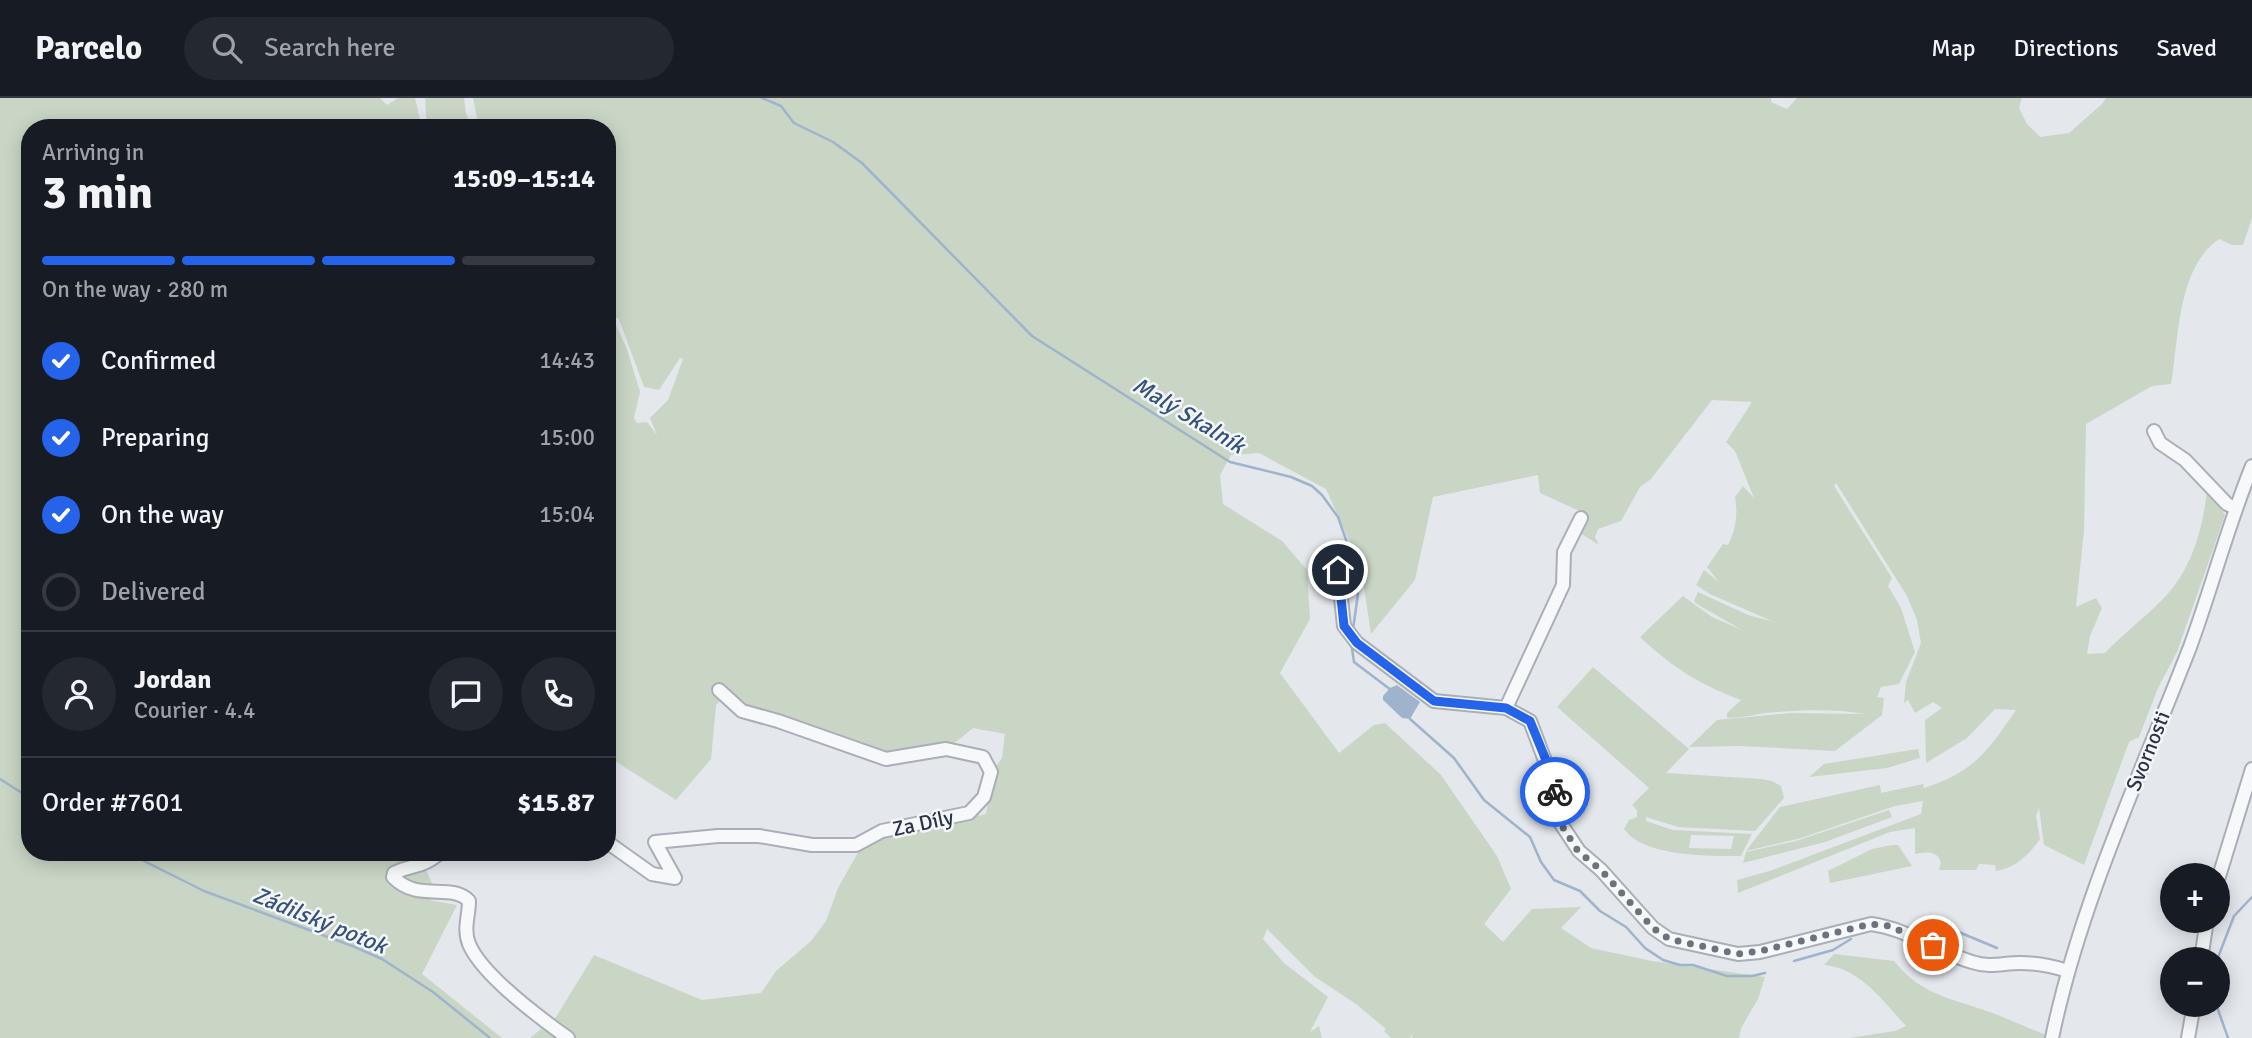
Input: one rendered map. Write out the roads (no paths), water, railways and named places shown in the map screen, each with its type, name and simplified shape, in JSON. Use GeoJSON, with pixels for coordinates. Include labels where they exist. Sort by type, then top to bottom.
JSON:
{"type":"FeatureCollection","features":[{"type":"Feature","properties":{"kind":"street"},"geometry":{"type":"LineString","coordinates":[[2154,430],[2160,443],[2185,460],[2235,508]]}},
{"type":"Feature","properties":{"kind":"street","name":"Svornosti"},"geometry":{"type":"LineString","coordinates":[[2052,1038],[2068,971],[2103,866],[2190,646],[2235,508],[2252,466]]}},
{"type":"Feature","properties":{"kind":"street"},"geometry":{"type":"LineString","coordinates":[[1506,708],[1563,585],[1564,552],[1581,518]]}},
{"type":"Feature","properties":{"kind":"street"},"geometry":{"type":"LineString","coordinates":[[1338,570],[1344,626],[1357,643],[1434,701],[1506,708],[1530,721],[1555,788],[1557,818],[1578,851],[1601,870],[1653,928],[1669,939],[1738,954],[1871,924],[1889,926],[1970,962],[1993,967],[2018,963],[2052,966],[2068,971]]}},
{"type":"Feature","properties":{"kind":"street","name":"Za Díly"},"geometry":{"type":"LineString","coordinates":[[616,848],[652,874],[675,878],[655,842],[718,836],[760,836],[812,845],[856,845],[882,831],[969,813],[985,797],[991,772],[983,757],[946,749],[886,759],[742,711],[719,690]]}},
{"type":"Feature","properties":{"kind":"street"},"geometry":{"type":"LineString","coordinates":[[2223,863],[2252,769]]}},
{"type":"Feature","properties":{"kind":"street"},"geometry":{"type":"LineString","coordinates":[[430,861],[394,873],[393,877],[410,889],[463,895],[469,901],[465,927],[472,949],[517,998],[568,1038]]}},
{"type":"Feature","properties":{"kind":"street"},"geometry":{"type":"LineString","coordinates":[[2188,1038],[2192,1017]]}},
{"type":"Feature","properties":{"kind":"water"},"geometry":{"type":"Polygon","coordinates":[[[1397,685],[1420,702],[1410,719],[1402,718],[1383,700],[1390,688],[1397,685]]]}},
{"type":"Feature","properties":{"kind":"waterway","name":"Malý Skalník"},"geometry":{"type":"LineString","coordinates":[[762,98],[781,106],[794,123],[833,142],[862,163],[1032,336],[1230,462],[1291,477],[1312,486],[1338,517],[1356,568],[1358,594],[1353,629]]}},
{"type":"Feature","properties":{"kind":"waterway","name":"Malý Skalník"},"geometry":{"type":"LineString","coordinates":[[1351,642],[1354,662],[1391,690]]}},
{"type":"Feature","properties":{"kind":"waterway","name":"Malý Skalník"},"geometry":{"type":"LineString","coordinates":[[1410,719],[1454,758],[1484,800],[1530,837],[1541,862],[1554,880],[1580,891],[1600,911],[1626,927],[1645,948],[1663,960],[1680,965],[1693,965],[1727,976],[1765,973]]}},
{"type":"Feature","properties":{"kind":"waterway","name":"Zádilský potok"},"geometry":{"type":"LineString","coordinates":[[0,779],[21,792]]}},
{"type":"Feature","properties":{"kind":"waterway","name":"Zádilský potok"},"geometry":{"type":"LineString","coordinates":[[144,861],[204,891],[382,959],[433,992],[490,1038]]}},
{"type":"Feature","properties":{"kind":"waterway"},"geometry":{"type":"LineString","coordinates":[[2222,947],[2234,916],[2252,897]]}},
{"type":"Feature","properties":{"kind":"waterway","name":"Malý Skalník"},"geometry":{"type":"LineString","coordinates":[[1937,923],[1997,948]]}},
{"type":"Feature","properties":{"kind":"waterway","name":"Malý Skalník"},"geometry":{"type":"LineString","coordinates":[[1794,961],[1833,950],[1851,939]]}},
{"type":"Feature","properties":{"kind":"waterway"},"geometry":{"type":"LineString","coordinates":[[2221,1017],[2228,1038]]}}]}
